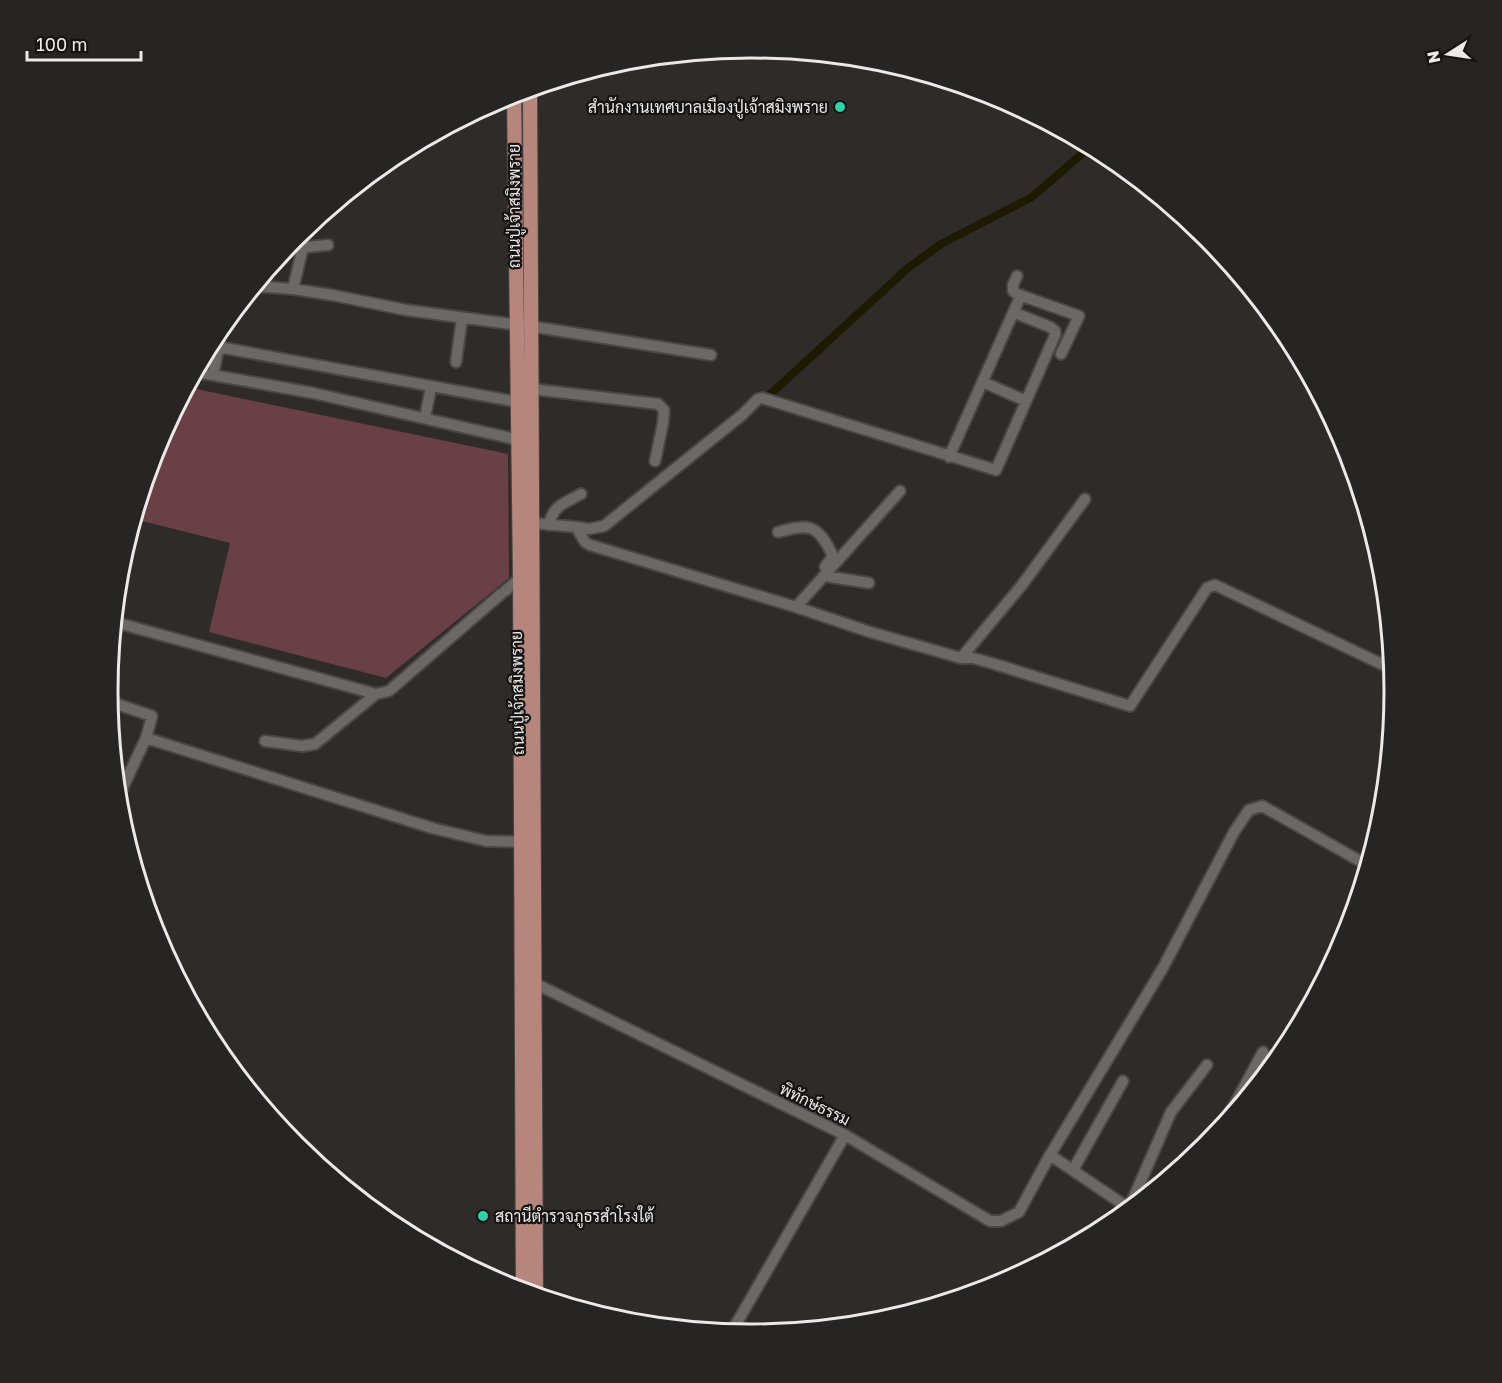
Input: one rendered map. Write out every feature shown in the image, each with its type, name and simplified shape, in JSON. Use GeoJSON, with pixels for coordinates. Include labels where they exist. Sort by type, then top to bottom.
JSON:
{"type":"FeatureCollection","features":[{"type":"Feature","properties":{"kind":"main road","name":"ถนนปู่เจ้าสมิงพราย"},"geometry":{"type":"LineString","coordinates":[[524,1282],[529,1221],[535,983],[529,842],[526,578],[518,402],[524,326],[527,100]]}},
{"type":"Feature","properties":{"kind":"main road","name":"ถนนปู่เจ้าสมิงพราย"},"geometry":{"type":"LineString","coordinates":[[514,105],[524,326],[532,388],[532,523],[526,578]]}},
{"type":"Feature","properties":{"kind":"main road","name":"ถนนปู่เจ้าสมิงพราย"},"geometry":{"type":"LineString","coordinates":[[529,842],[522,976],[529,1221],[535,1286]]}},
{"type":"Feature","properties":{"kind":"street"},"geometry":{"type":"LineString","coordinates":[[300,247],[328,245]]}},
{"type":"Feature","properties":{"kind":"street"},"geometry":{"type":"LineString","coordinates":[[292,289],[303,247]]}},
{"type":"Feature","properties":{"kind":"street"},"geometry":{"type":"LineString","coordinates":[[1017,276],[1013,291],[1078,315],[1078,320],[1061,354]]}},
{"type":"Feature","properties":{"kind":"street"},"geometry":{"type":"LineString","coordinates":[[265,287],[292,289],[406,310],[711,355]]}},
{"type":"Feature","properties":{"kind":"street"},"geometry":{"type":"LineString","coordinates":[[949,457],[1015,313],[1021,295]]}},
{"type":"Feature","properties":{"kind":"street"},"geometry":{"type":"LineString","coordinates":[[532,523],[589,529],[604,526],[762,398],[996,470],[1055,335],[1055,331],[1050,327],[1015,313]]}},
{"type":"Feature","properties":{"kind":"street"},"geometry":{"type":"LineString","coordinates":[[456,362],[462,318]]}},
{"type":"Feature","properties":{"kind":"street"},"geometry":{"type":"LineString","coordinates":[[218,351],[224,348],[518,402]]}},
{"type":"Feature","properties":{"kind":"street"},"geometry":{"type":"LineString","coordinates":[[213,375],[218,351]]}},
{"type":"Feature","properties":{"kind":"street"},"geometry":{"type":"LineString","coordinates":[[204,373],[314,393],[519,440]]}},
{"type":"Feature","properties":{"kind":"street"},"geometry":{"type":"LineString","coordinates":[[984,382],[1026,401]]}},
{"type":"Feature","properties":{"kind":"street"},"geometry":{"type":"LineString","coordinates":[[425,418],[431,387]]}},
{"type":"Feature","properties":{"kind":"street"},"geometry":{"type":"LineString","coordinates":[[532,388],[658,404],[664,411],[655,461]]}},
{"type":"Feature","properties":{"kind":"street"},"geometry":{"type":"LineString","coordinates":[[796,607],[900,491]]}},
{"type":"Feature","properties":{"kind":"street"},"geometry":{"type":"LineString","coordinates":[[549,525],[552,512],[556,508],[581,494]]}},
{"type":"Feature","properties":{"kind":"street"},"geometry":{"type":"LineString","coordinates":[[961,658],[1022,585],[1086,499]]}},
{"type":"Feature","properties":{"kind":"street"},"geometry":{"type":"LineString","coordinates":[[778,532],[807,526],[815,530],[829,548],[832,557],[815,580],[813,589]]}},
{"type":"Feature","properties":{"kind":"street"},"geometry":{"type":"LineString","coordinates":[[576,527],[585,542],[590,545],[796,607],[870,632],[961,658],[973,658],[1130,706],[1206,590],[1209,586],[1215,585],[1383,665]]}},
{"type":"Feature","properties":{"kind":"street"},"geometry":{"type":"LineString","coordinates":[[825,576],[869,583]]}},
{"type":"Feature","properties":{"kind":"street"},"geometry":{"type":"LineString","coordinates":[[265,741],[302,746],[315,744],[376,694],[389,691],[503,593],[526,578]]}},
{"type":"Feature","properties":{"kind":"street"},"geometry":{"type":"LineString","coordinates":[[122,624],[376,694]]}},
{"type":"Feature","properties":{"kind":"street"},"geometry":{"type":"LineString","coordinates":[[118,705],[152,716],[146,738],[125,784]]}},
{"type":"Feature","properties":{"kind":"street"},"geometry":{"type":"LineString","coordinates":[[146,738],[432,828],[486,841],[529,842]]}},
{"type":"Feature","properties":{"kind":"street","name":"พิทักษ์ธรรม"},"geometry":{"type":"LineString","coordinates":[[522,976],[845,1135],[990,1221],[1001,1221],[1019,1212],[1050,1155],[1165,964],[1234,832],[1249,810],[1262,806],[1360,862]]}},
{"type":"Feature","properties":{"kind":"street"},"geometry":{"type":"LineString","coordinates":[[1242,1090],[1263,1052]]}},
{"type":"Feature","properties":{"kind":"street"},"geometry":{"type":"LineString","coordinates":[[1137,1194],[1171,1112],[1207,1065]]}},
{"type":"Feature","properties":{"kind":"street"},"geometry":{"type":"LineString","coordinates":[[1073,1170],[1123,1082]]}},
{"type":"Feature","properties":{"kind":"street"},"geometry":{"type":"LineString","coordinates":[[736,1324],[845,1135]]}},
{"type":"Feature","properties":{"kind":"street"},"geometry":{"type":"LineString","coordinates":[[1050,1155],[1122,1204]]}},
{"type":"Feature","properties":{"kind":"shaded area"},"geometry":{"type":"Polygon","coordinates":[[[196,389],[508,454],[509,578],[386,678],[209,632],[230,543],[142,521],[166,449],[196,389]]]}},
{"type":"Feature","properties":{"kind":"waterway"},"geometry":{"type":"LineString","coordinates":[[765,399],[908,268],[941,244],[1032,197],[1083,153]]}},
{"type":"Feature","properties":{"kind":"place","name":"สำนักงานเทศบาลเมืองปู่เจ้าสมิงพราย"},"geometry":{"type":"Point","coordinates":[840,107]}},
{"type":"Feature","properties":{"kind":"place","name":"สถานีตำรวจภูธรสำโรงใต้"},"geometry":{"type":"Point","coordinates":[483,1216]}}]}
